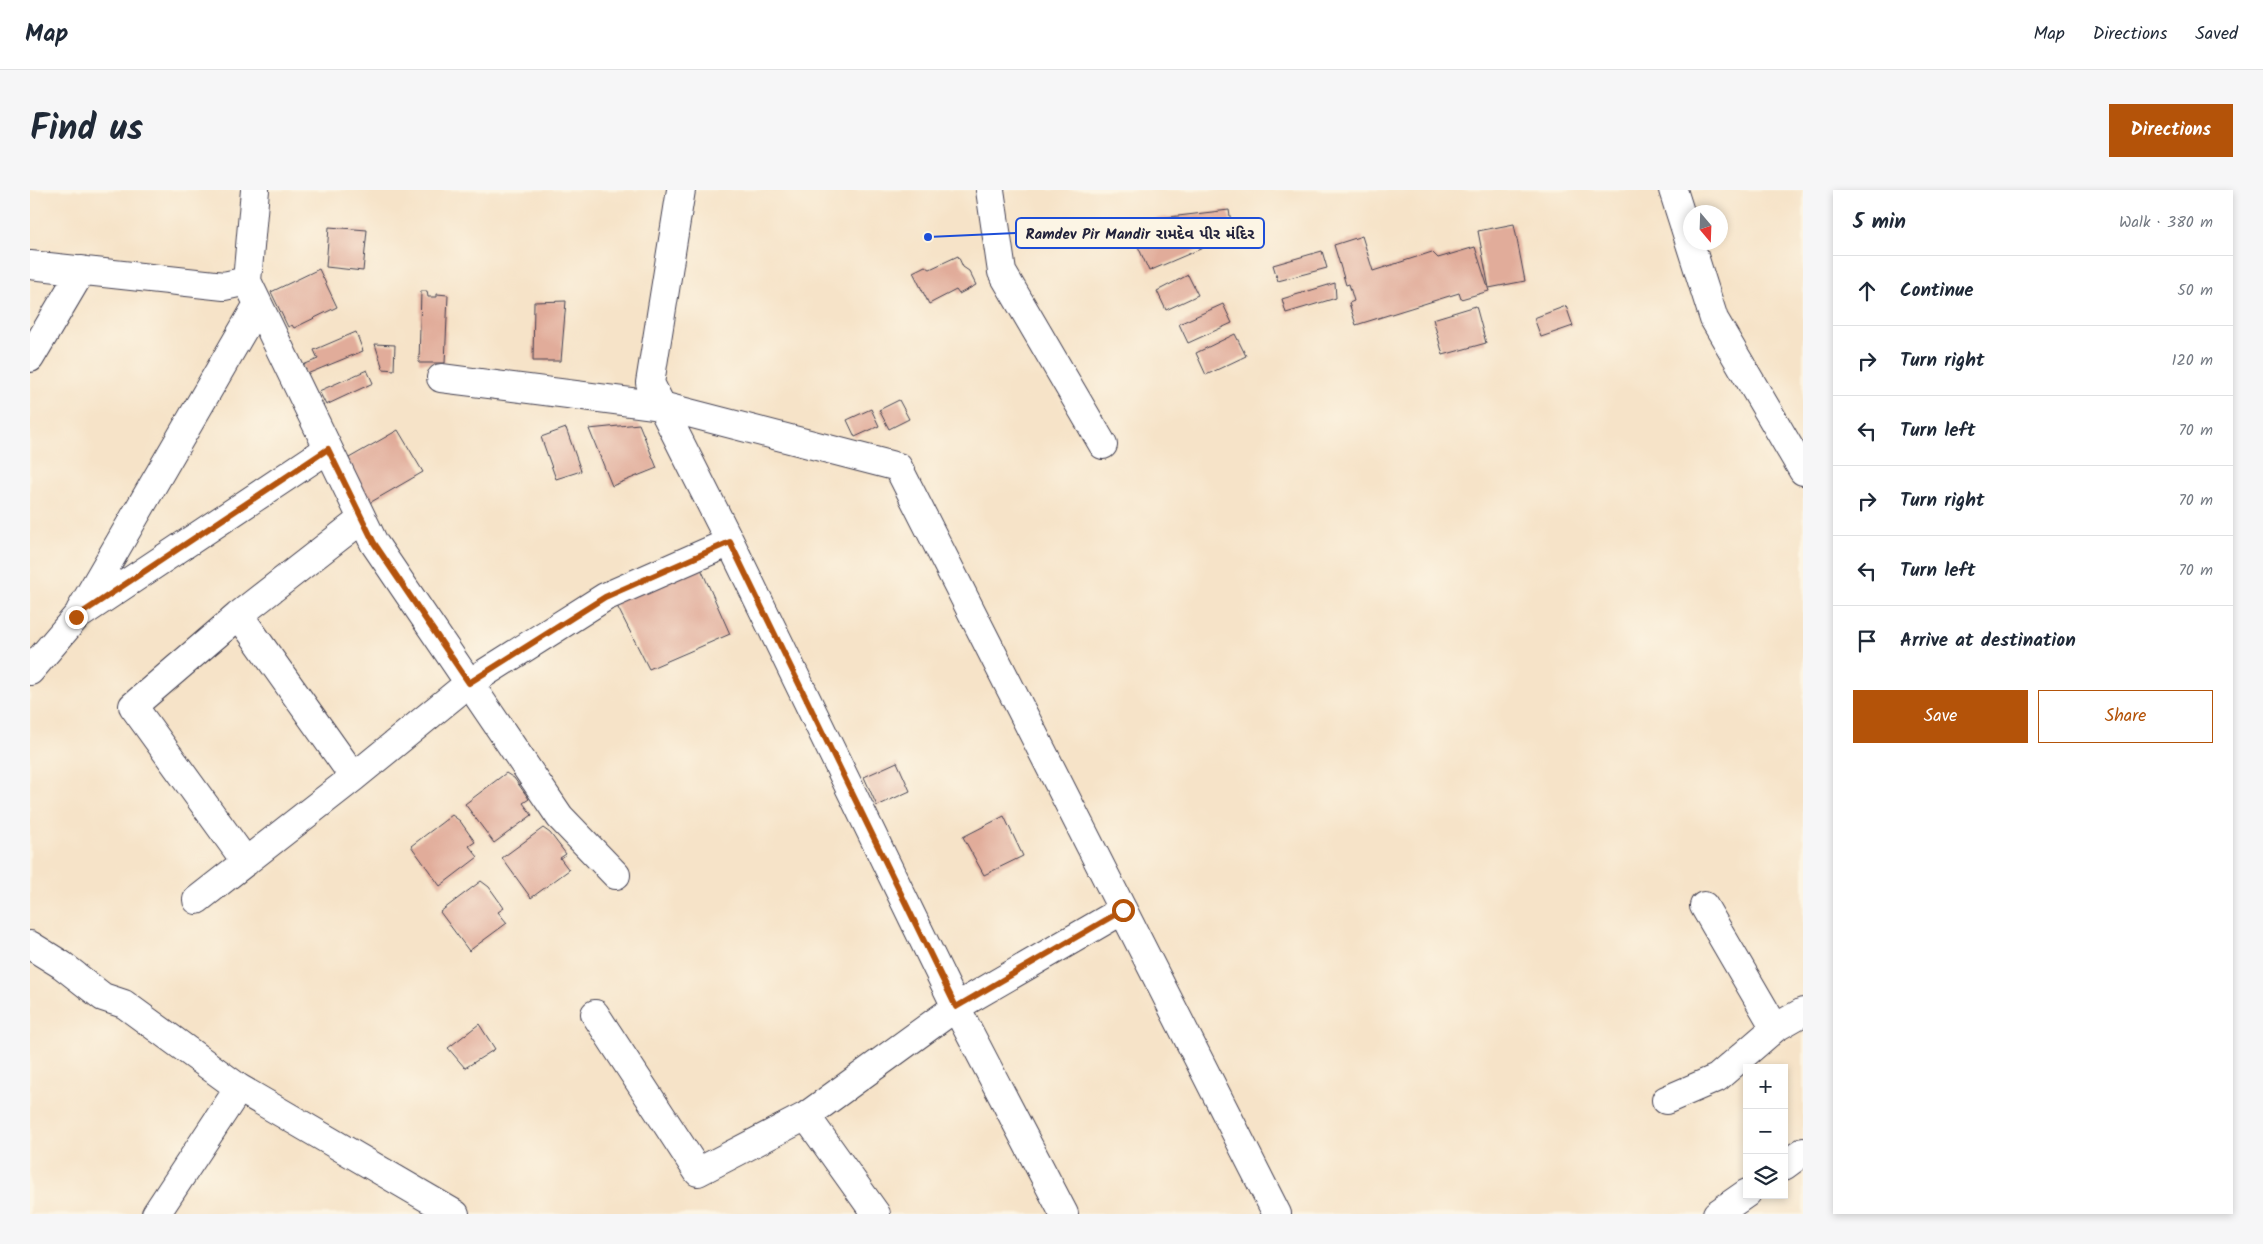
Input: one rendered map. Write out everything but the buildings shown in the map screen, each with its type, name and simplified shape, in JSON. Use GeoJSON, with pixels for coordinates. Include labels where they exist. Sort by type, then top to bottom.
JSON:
{"type":"FeatureCollection","features":[{"type":"Feature","properties":{"kind":"street"},"geometry":{"type":"LineString","coordinates":[[255,190],[253,293],[374,543],[560,818],[616,875]]}},
{"type":"Feature","properties":{"kind":"street"},"geometry":{"type":"LineString","coordinates":[[680,190],[650,383],[730,542],[956,1007],[1064,1214]]}},
{"type":"Feature","properties":{"kind":"street"},"geometry":{"type":"LineString","coordinates":[[990,190],[1002,272],[1103,445]]}},
{"type":"Feature","properties":{"kind":"street"},"geometry":{"type":"LineString","coordinates":[[1673,190],[1714,319],[1803,471]]}},
{"type":"Feature","properties":{"kind":"street"},"geometry":{"type":"LineString","coordinates":[[30,265],[224,286],[253,293]]}},
{"type":"Feature","properties":{"kind":"street"},"geometry":{"type":"LineString","coordinates":[[30,358],[82,270]]}},
{"type":"Feature","properties":{"kind":"street"},"geometry":{"type":"LineString","coordinates":[[30,671],[76,617],[253,293]]}},
{"type":"Feature","properties":{"kind":"street"},"geometry":{"type":"LineString","coordinates":[[441,378],[662,406],[898,467],[1277,1214]]}},
{"type":"Feature","properties":{"kind":"street"},"geometry":{"type":"LineString","coordinates":[[76,617],[328,449]]}},
{"type":"Feature","properties":{"kind":"street"},"geometry":{"type":"LineString","coordinates":[[246,862],[133,706],[239,615],[362,519]]}},
{"type":"Feature","properties":{"kind":"street"},"geometry":{"type":"LineString","coordinates":[[197,900],[469,683],[605,597],[730,542]]}},
{"type":"Feature","properties":{"kind":"street"},"geometry":{"type":"LineString","coordinates":[[239,615],[354,776]]}},
{"type":"Feature","properties":{"kind":"street"},"geometry":{"type":"LineString","coordinates":[[1704,906],[1774,1028]]}},
{"type":"Feature","properties":{"kind":"street"},"geometry":{"type":"LineString","coordinates":[[595,1014],[698,1172],[806,1116],[956,1007],[1123,910]]}},
{"type":"Feature","properties":{"kind":"street"},"geometry":{"type":"LineString","coordinates":[[30,945],[62,965],[103,997],[124,1004],[239,1088],[455,1214]]}},
{"type":"Feature","properties":{"kind":"street"},"geometry":{"type":"LineString","coordinates":[[1666,1100],[1717,1078],[1774,1028],[1803,1012]]}},
{"type":"Feature","properties":{"kind":"street"},"geometry":{"type":"LineString","coordinates":[[156,1214],[239,1088]]}},
{"type":"Feature","properties":{"kind":"street"},"geometry":{"type":"LineString","coordinates":[[806,1116],[876,1214]]}},
{"type":"Feature","properties":{"kind":"street"},"geometry":{"type":"LineString","coordinates":[[1788,1163],[1803,1152]]}},
{"type":"Feature","properties":{"kind":"street"},"geometry":{"type":"LineString","coordinates":[[1717,1214],[1743,1195]]}},
{"type":"Feature","properties":{"kind":"place","name":"Ramdev Pir Mandir રામદેવ પીર મંદિર"},"geometry":{"type":"Point","coordinates":[928,237]}},
{"type":"Feature","properties":{"kind":"route"},"geometry":{"type":"LineString","coordinates":[[76,617],[328,449],[374,543],[469,683],[605,597],[730,542],[956,1007],[1123,910]]}}]}
